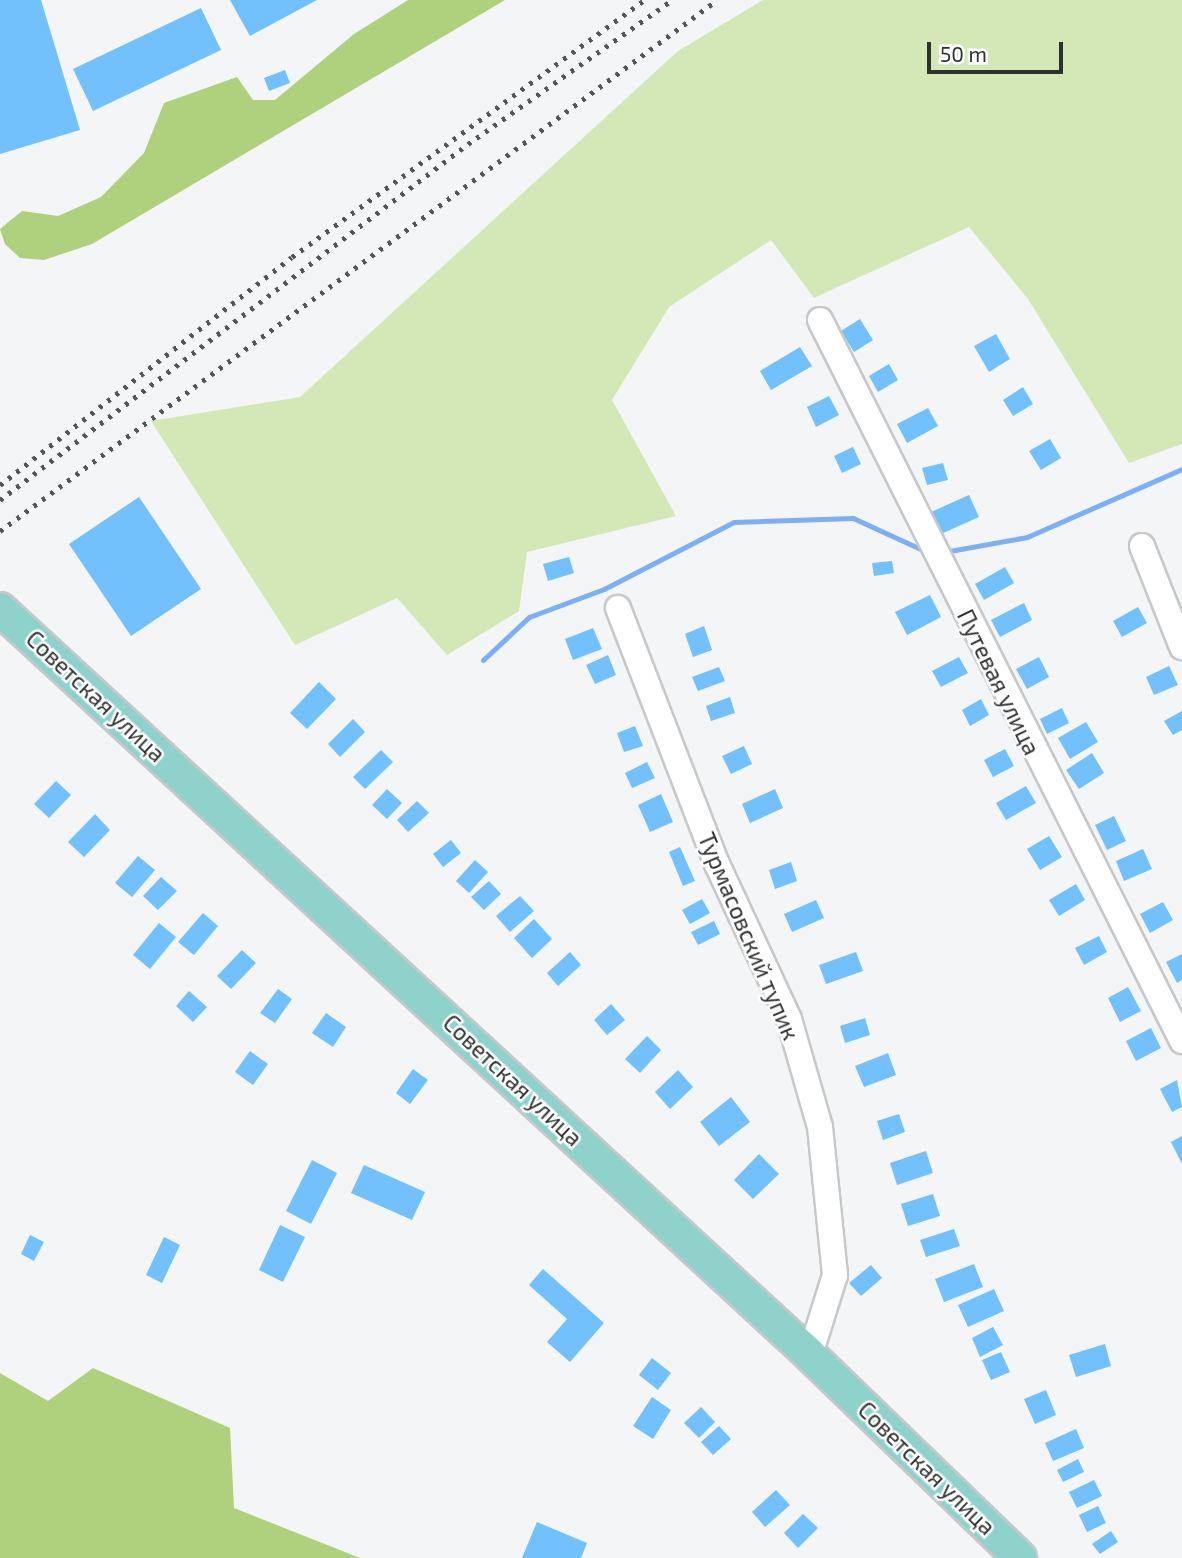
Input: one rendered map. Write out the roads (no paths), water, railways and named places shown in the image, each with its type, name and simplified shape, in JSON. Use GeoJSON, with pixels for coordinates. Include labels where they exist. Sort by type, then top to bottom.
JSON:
{"type":"FeatureCollection","features":[{"type":"Feature","properties":{"kind":"main road","name":"Советская улица"},"geometry":{"type":"LineString","coordinates":[[0,608],[810,1355],[1020,1558]]}},
{"type":"Feature","properties":{"kind":"street","name":"Путевая улица"},"geometry":{"type":"LineString","coordinates":[[820,320],[1182,1041]]}},
{"type":"Feature","properties":{"kind":"street"},"geometry":{"type":"LineString","coordinates":[[1142,546],[1182,647]]}},
{"type":"Feature","properties":{"kind":"street","name":"Турмасовский тупик"},"geometry":{"type":"LineString","coordinates":[[618,608],[717,864],[789,1019],[820,1127],[835,1275],[810,1355]]}},
{"type":"Feature","properties":{"kind":"waterway"},"geometry":{"type":"LineString","coordinates":[[944,552],[1027,537],[1182,469]]}},
{"type":"Feature","properties":{"kind":"waterway"},"geometry":{"type":"LineString","coordinates":[[483,660],[529,617],[604,589],[734,522],[853,518],[927,552]]}},
{"type":"Feature","properties":{"kind":"railway"},"geometry":{"type":"LineString","coordinates":[[0,485],[292,257],[645,0]]}},
{"type":"Feature","properties":{"kind":"railway"},"geometry":{"type":"LineString","coordinates":[[0,500],[468,144],[672,0]]}},
{"type":"Feature","properties":{"kind":"railway"},"geometry":{"type":"LineString","coordinates":[[0,531],[717,0]]}}]}
